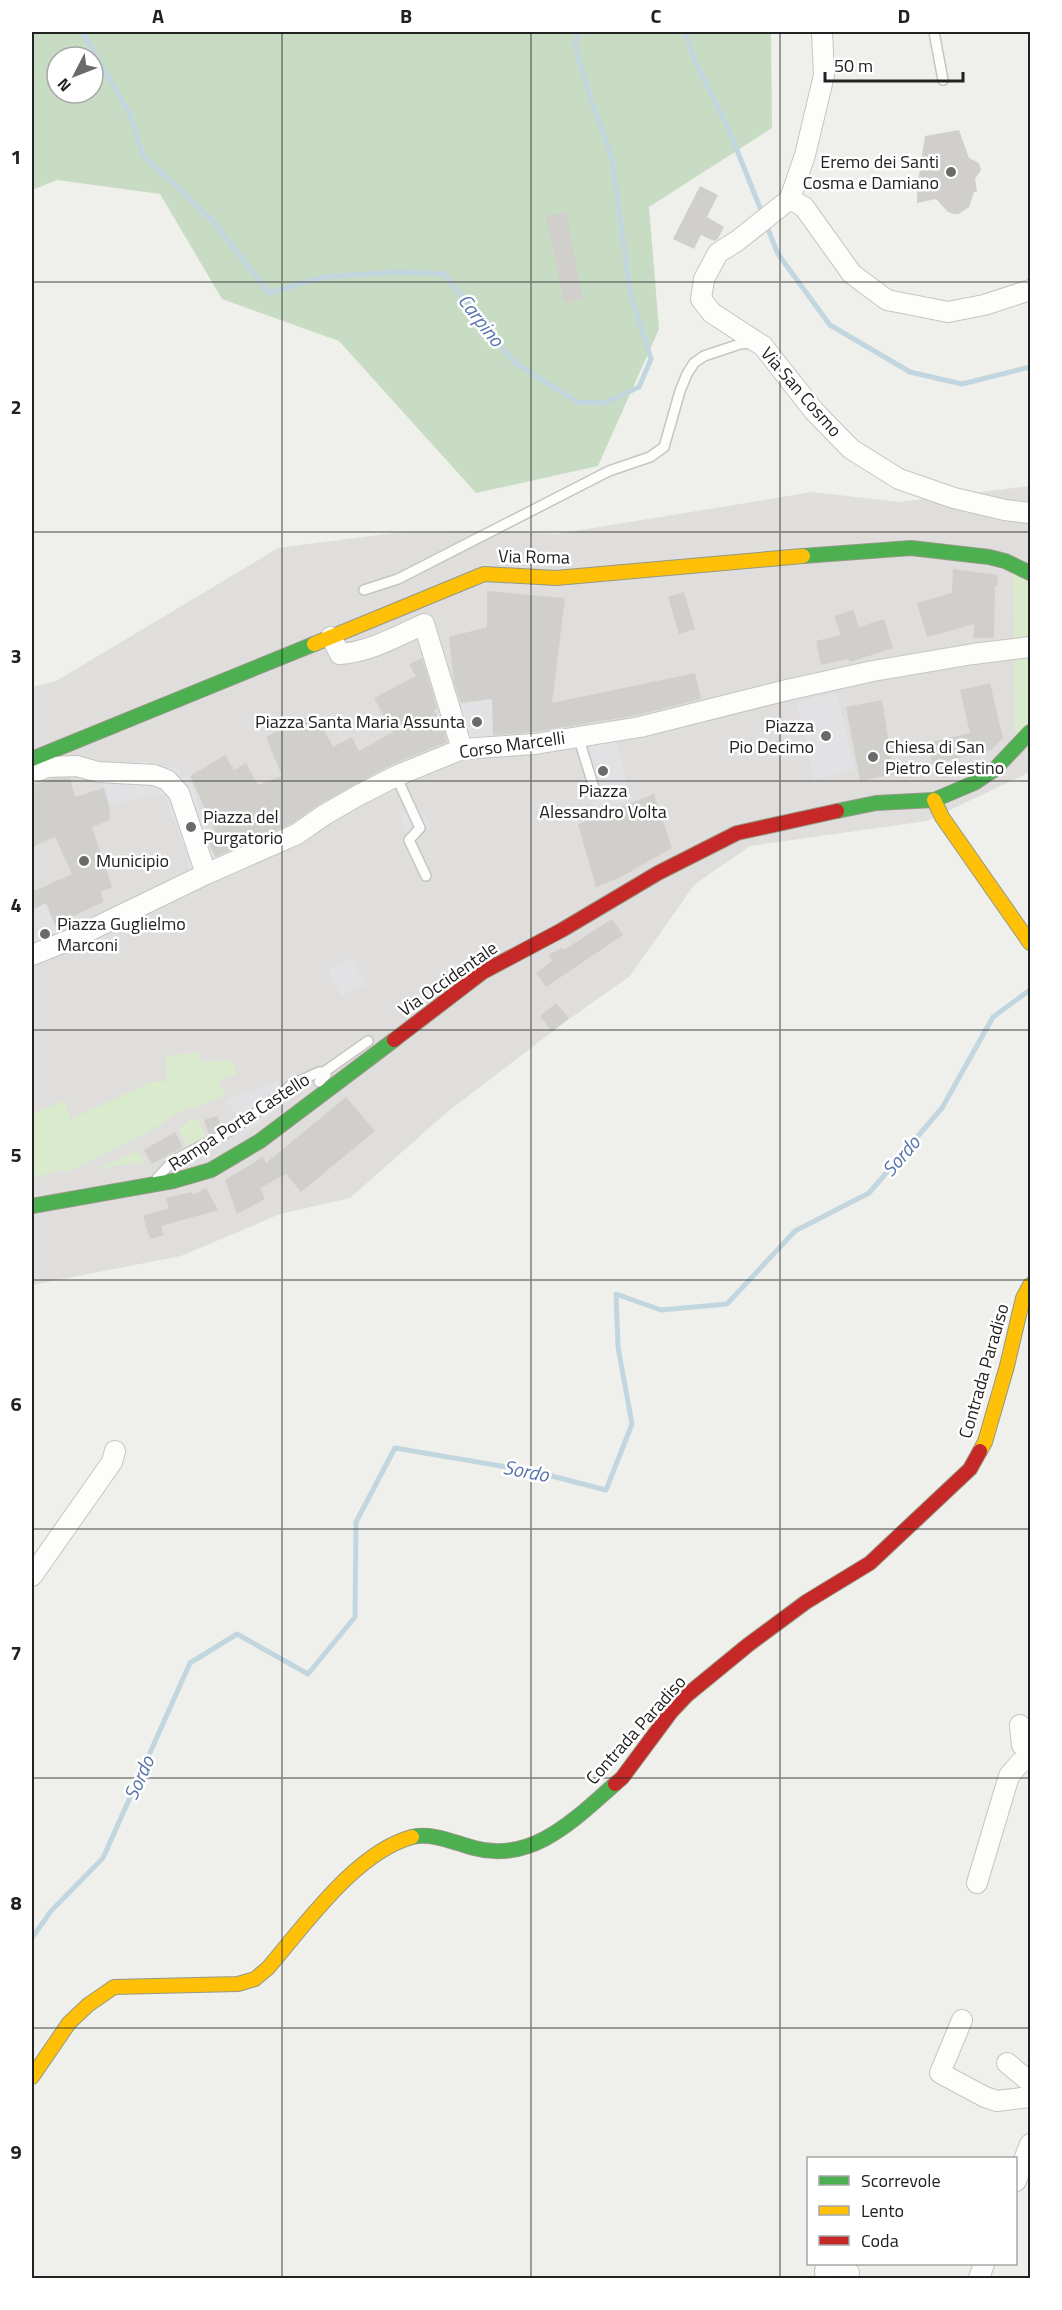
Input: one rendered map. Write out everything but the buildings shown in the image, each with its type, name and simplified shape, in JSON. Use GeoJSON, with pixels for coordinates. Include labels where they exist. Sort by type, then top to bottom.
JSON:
{"type":"FeatureCollection","features":[{"type":"Feature","properties":{"kind":"main road","name":"Via Roma"},"geometry":{"type":"LineString","coordinates":[[32,759],[484,574],[556,578],[911,548],[997,559],[1030,573]]}},
{"type":"Feature","properties":{"kind":"main road","name":"Via Occidentale"},"geometry":{"type":"LineString","coordinates":[[32,1206],[152,1184],[211,1170],[260,1141],[483,972],[562,930],[658,873],[737,833],[876,803],[934,800],[974,783],[995,769],[1030,732]]}},
{"type":"Feature","properties":{"kind":"main road"},"geometry":{"type":"LineString","coordinates":[[934,800],[942,817],[1030,943]]}},
{"type":"Feature","properties":{"kind":"main road","name":"Contrada Paradiso"},"geometry":{"type":"LineString","coordinates":[[32,2077],[69,2023],[88,2005],[114,1988],[238,1984],[255,1979],[291,1943],[345,1878],[368,1860],[404,1839],[423,1834],[482,1850],[501,1851],[525,1847],[561,1832],[622,1778],[671,1712],[687,1695],[748,1645],[806,1602],[870,1563],[970,1468],[985,1442],[1007,1366],[1023,1298],[1030,1285]]}},
{"type":"Feature","properties":{"kind":"street"},"geometry":{"type":"LineString","coordinates":[[822,32],[824,75],[805,155],[786,202],[804,207],[852,274],[887,300],[948,312],[984,305],[1030,290]]}},
{"type":"Feature","properties":{"kind":"street","name":"Via San Cosmo"},"geometry":{"type":"LineString","coordinates":[[786,202],[718,253],[704,279],[701,299],[712,313],[763,346],[814,411],[851,448],[899,479],[964,500],[1005,510],[1030,513]]}},
{"type":"Feature","properties":{"kind":"street"},"geometry":{"type":"LineString","coordinates":[[331,637],[340,654],[351,653],[398,637],[424,624],[462,749]]}},
{"type":"Feature","properties":{"kind":"street","name":"Corso Marcelli"},"geometry":{"type":"LineString","coordinates":[[32,955],[72,939],[206,874],[297,834],[333,810],[396,776],[462,749],[535,744],[639,727],[873,671],[1030,647]]}},
{"type":"Feature","properties":{"kind":"street"},"geometry":{"type":"LineString","coordinates":[[32,773],[48,767],[77,766],[98,772],[154,775],[168,780],[179,793],[206,874]]}},
{"type":"Feature","properties":{"kind":"street"},"geometry":{"type":"LineString","coordinates":[[32,1576],[112,1462],[116,1451]]}},
{"type":"Feature","properties":{"kind":"street"},"geometry":{"type":"LineString","coordinates":[[1020,1725],[1022,1745],[1030,1746]]}},
{"type":"Feature","properties":{"kind":"street"},"geometry":{"type":"LineString","coordinates":[[977,1883],[1009,1776],[1020,1763],[1030,1758]]}},
{"type":"Feature","properties":{"kind":"street"},"geometry":{"type":"LineString","coordinates":[[962,2020],[940,2073],[997,2101],[1030,2097]]}},
{"type":"Feature","properties":{"kind":"street"},"geometry":{"type":"LineString","coordinates":[[1007,2063],[1030,2082]]}},
{"type":"Feature","properties":{"kind":"street"},"geometry":{"type":"LineString","coordinates":[[1017,2179],[1028,2155]]}},
{"type":"Feature","properties":{"kind":"street"},"geometry":{"type":"LineString","coordinates":[[826,2278],[825,2271],[831,2265]]}},
{"type":"Feature","properties":{"kind":"street"},"geometry":{"type":"LineString","coordinates":[[836,2265],[849,2273],[846,2278]]}},
{"type":"Feature","properties":{"kind":"lane"},"geometry":{"type":"LineString","coordinates":[[934,32],[943,80]]}},
{"type":"Feature","properties":{"kind":"lane"},"geometry":{"type":"LineString","coordinates":[[364,590],[398,579],[609,471],[650,457],[664,447],[680,390],[694,363],[704,356],[740,344],[757,342]]}},
{"type":"Feature","properties":{"kind":"lane"},"geometry":{"type":"LineString","coordinates":[[578,736],[595,792]]}},
{"type":"Feature","properties":{"kind":"lane"},"geometry":{"type":"LineString","coordinates":[[396,776],[420,828],[409,840],[426,876]]}},
{"type":"Feature","properties":{"kind":"lane"},"geometry":{"type":"LineString","coordinates":[[324,1072],[368,1041]]}},
{"type":"Feature","properties":{"kind":"lane","name":"Rampa Porta Castello"},"geometry":{"type":"LineString","coordinates":[[152,1184],[174,1160],[230,1131],[273,1101],[291,1085],[324,1072],[326,1075],[307,1094],[304,1106]]}},
{"type":"Feature","properties":{"kind":"shaded area"},"geometry":{"type":"Polygon","coordinates":[[[1030,486],[1030,772],[927,821],[750,846],[694,885],[630,976],[565,1022],[446,1113],[350,1198],[280,1214],[181,1256],[32,1285],[32,687],[56,681],[278,548],[393,533],[488,531],[557,534],[812,492],[899,502],[1030,486]]]}},
{"type":"Feature","properties":{"kind":"shaded area","name":"Piazza Pio Decimo"},"geometry":{"type":"Polygon","coordinates":[[[837,693],[855,770],[814,780],[796,702],[837,693]]]}},
{"type":"Feature","properties":{"kind":"shaded area","name":"Piazza Santa Maria Assunta"},"geometry":{"type":"Polygon","coordinates":[[[492,699],[493,740],[465,743],[457,704],[492,699]]]}},
{"type":"Feature","properties":{"kind":"shaded area","name":"Piazza Alessandro Volta"},"geometry":{"type":"Polygon","coordinates":[[[613,732],[632,799],[593,811],[575,743],[613,732]]]}},
{"type":"Feature","properties":{"kind":"shaded area","name":"Piazza del Purgatorio"},"geometry":{"type":"Polygon","coordinates":[[[144,762],[162,769],[179,766],[181,776],[190,776],[218,864],[189,877],[189,858],[164,795],[109,805],[98,772],[98,764],[144,762]]]}},
{"type":"Feature","properties":{"kind":"shaded area"},"geometry":{"type":"Polygon","coordinates":[[[412,809],[416,815],[423,813],[431,826],[409,840],[400,815],[412,809]]]}},
{"type":"Feature","properties":{"kind":"shaded area","name":"Piazza Guglielmo Marconi"},"geometry":{"type":"Polygon","coordinates":[[[46,903],[62,943],[32,955],[32,910],[46,903]]]}},
{"type":"Feature","properties":{"kind":"shaded area"},"geometry":{"type":"Polygon","coordinates":[[[352,957],[365,985],[341,996],[328,969],[352,957]]]}},
{"type":"Feature","properties":{"kind":"shaded area"},"geometry":{"type":"Polygon","coordinates":[[[277,1081],[292,1098],[242,1136],[230,1123],[238,1116],[226,1100],[277,1081]]]}},
{"type":"Feature","properties":{"kind":"green space"},"geometry":{"type":"Polygon","coordinates":[[[32,32],[771,32],[772,128],[649,207],[659,329],[598,466],[476,493],[339,341],[222,299],[160,194],[57,180],[32,190],[32,32]]]}},
{"type":"Feature","properties":{"kind":"green space"},"geometry":{"type":"Polygon","coordinates":[[[1013,573],[1030,578],[1030,725],[1015,741],[1013,573]]]}},
{"type":"Feature","properties":{"kind":"green space"},"geometry":{"type":"Polygon","coordinates":[[[200,1052],[201,1062],[232,1060],[237,1074],[219,1081],[225,1095],[179,1112],[149,1132],[71,1171],[59,1171],[32,1178],[32,1114],[64,1101],[71,1119],[151,1082],[167,1081],[166,1056],[200,1052]]]}},
{"type":"Feature","properties":{"kind":"green space"},"geometry":{"type":"Polygon","coordinates":[[[193,1118],[199,1121],[205,1137],[187,1145],[178,1129],[193,1118]]]}},
{"type":"Feature","properties":{"kind":"green space"},"geometry":{"type":"Polygon","coordinates":[[[138,1151],[145,1162],[95,1169],[138,1151]]]}},
{"type":"Feature","properties":{"kind":"waterway","name":"Carpino"},"geometry":{"type":"LineString","coordinates":[[82,32],[129,112],[143,155],[212,220],[269,293],[323,277],[397,272],[444,274],[514,362],[577,402],[605,403],[639,387],[651,359],[630,292],[612,158],[575,46],[578,32]]}},
{"type":"Feature","properties":{"kind":"waterway","name":"Carpino"},"geometry":{"type":"LineString","coordinates":[[685,32],[694,59],[728,128],[763,215]]}},
{"type":"Feature","properties":{"kind":"waterway","name":"Carpino"},"geometry":{"type":"LineString","coordinates":[[766,224],[778,254],[830,325],[910,372],[962,384],[1030,367]]}},
{"type":"Feature","properties":{"kind":"waterway","name":"Sordo"},"geometry":{"type":"LineString","coordinates":[[32,1938],[51,1911],[103,1858],[190,1663],[237,1634],[308,1674],[355,1617],[356,1522],[395,1448],[536,1472],[606,1490],[632,1424],[618,1347],[616,1294],[661,1310],[727,1304],[795,1231],[869,1193],[942,1108],[993,1017],[1030,990]]}},
{"type":"Feature","properties":{"kind":"traffic: fast"},"geometry":{"type":"LineString","coordinates":[[803,556],[911,548],[989,557],[1005,561],[1030,573]]}},
{"type":"Feature","properties":{"kind":"traffic: fast"},"geometry":{"type":"LineString","coordinates":[[32,759],[314,644]]}},
{"type":"Feature","properties":{"kind":"traffic: fast"},"geometry":{"type":"LineString","coordinates":[[837,811],[876,803],[934,800],[974,783],[995,769],[1030,732]]}},
{"type":"Feature","properties":{"kind":"traffic: fast"},"geometry":{"type":"LineString","coordinates":[[32,1206],[173,1181],[211,1170],[260,1141],[394,1040]]}},
{"type":"Feature","properties":{"kind":"traffic: fast"},"geometry":{"type":"LineString","coordinates":[[412,1837],[435,1837],[474,1848],[495,1851],[515,1850],[534,1844],[568,1824],[615,1784]]}},
{"type":"Feature","properties":{"kind":"traffic: slow"},"geometry":{"type":"LineString","coordinates":[[314,644],[484,574],[556,578],[803,556]]}},
{"type":"Feature","properties":{"kind":"traffic: slow"},"geometry":{"type":"LineString","coordinates":[[934,800],[942,817],[1030,943]]}},
{"type":"Feature","properties":{"kind":"traffic: slow"},"geometry":{"type":"LineString","coordinates":[[980,1451],[985,1442],[1007,1366],[1023,1298],[1030,1285]]}},
{"type":"Feature","properties":{"kind":"traffic: slow"},"geometry":{"type":"LineString","coordinates":[[32,2077],[69,2023],[88,2005],[114,1987],[238,1984],[255,1979],[268,1968],[315,1912],[352,1874],[391,1845],[412,1837]]}},
{"type":"Feature","properties":{"kind":"traffic: jam"},"geometry":{"type":"LineString","coordinates":[[394,1040],[483,972],[562,930],[658,873],[737,833],[837,811]]}},
{"type":"Feature","properties":{"kind":"traffic: jam"},"geometry":{"type":"LineString","coordinates":[[615,1784],[687,1695],[748,1645],[806,1602],[870,1563],[970,1469],[980,1451]]}},
{"type":"Feature","properties":{"kind":"place","name":"Eremo dei Santi Cosma e Damiano"},"geometry":{"type":"Point","coordinates":[951,172]}},
{"type":"Feature","properties":{"kind":"place","name":"Piazza Santa Maria Assunta"},"geometry":{"type":"Point","coordinates":[477,722]}},
{"type":"Feature","properties":{"kind":"place","name":"Piazza Pio Decimo"},"geometry":{"type":"Point","coordinates":[826,736]}},
{"type":"Feature","properties":{"kind":"place","name":"Chiesa di San Pietro Celestino"},"geometry":{"type":"Point","coordinates":[873,757]}},
{"type":"Feature","properties":{"kind":"place","name":"Piazza Alessandro Volta"},"geometry":{"type":"Point","coordinates":[603,771]}},
{"type":"Feature","properties":{"kind":"place","name":"Piazza del Purgatorio"},"geometry":{"type":"Point","coordinates":[191,827]}},
{"type":"Feature","properties":{"kind":"place","name":"Municipio"},"geometry":{"type":"Point","coordinates":[84,861]}},
{"type":"Feature","properties":{"kind":"place","name":"Piazza Guglielmo Marconi"},"geometry":{"type":"Point","coordinates":[45,934]}}]}
